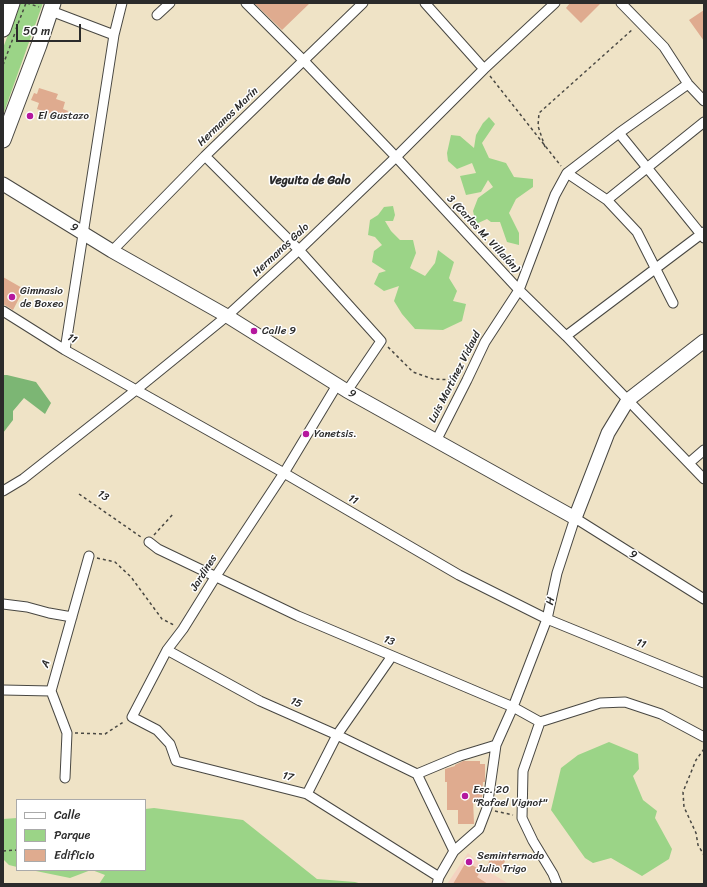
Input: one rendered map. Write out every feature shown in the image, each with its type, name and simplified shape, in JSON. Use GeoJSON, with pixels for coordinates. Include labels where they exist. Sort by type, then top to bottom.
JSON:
{"type":"FeatureCollection","features":[{"type":"Feature","properties":{"kind":"main road"},"geometry":{"type":"LineString","coordinates":[[3,29],[12,3]]}},
{"type":"Feature","properties":{"kind":"main road"},"geometry":{"type":"LineString","coordinates":[[3,137],[39,45],[48,7]]}},
{"type":"Feature","properties":{"kind":"street"},"geometry":{"type":"LineString","coordinates":[[65,350],[114,35],[122,3]]}},
{"type":"Feature","properties":{"kind":"street"},"geometry":{"type":"LineString","coordinates":[[157,16],[170,3]]}},
{"type":"Feature","properties":{"kind":"street","name":"3 (Carlos M. Villalón)"},"geometry":{"type":"LineString","coordinates":[[246,3],[396,157],[519,290],[566,336],[704,479]]}},
{"type":"Feature","properties":{"kind":"street","name":"Hermanos Marín"},"geometry":{"type":"LineString","coordinates":[[112,251],[205,156],[363,3]]}},
{"type":"Feature","properties":{"kind":"street"},"geometry":{"type":"LineString","coordinates":[[425,3],[484,69]]}},
{"type":"Feature","properties":{"kind":"street","name":"Hermanos Galo"},"geometry":{"type":"LineString","coordinates":[[3,491],[23,479],[227,316],[299,250],[396,157],[484,69],[555,3]]}},
{"type":"Feature","properties":{"kind":"street"},"geometry":{"type":"LineString","coordinates":[[621,3],[664,47],[688,84],[704,101]]}},
{"type":"Feature","properties":{"kind":"street"},"geometry":{"type":"LineString","coordinates":[[48,7],[114,35]]}},
{"type":"Feature","properties":{"kind":"street"},"geometry":{"type":"LineString","coordinates":[[673,303],[637,232],[607,200],[567,173],[619,133],[688,84]]}},
{"type":"Feature","properties":{"kind":"street"},"geometry":{"type":"LineString","coordinates":[[607,200],[704,122]]}},
{"type":"Feature","properties":{"kind":"street"},"geometry":{"type":"LineString","coordinates":[[566,336],[656,268],[703,235],[619,133]]}},
{"type":"Feature","properties":{"kind":"street"},"geometry":{"type":"LineString","coordinates":[[205,156],[299,250],[381,341]]}},
{"type":"Feature","properties":{"kind":"street","name":"Luis Martínez Vidaud"},"geometry":{"type":"LineString","coordinates":[[436,441],[485,342],[519,290],[555,195],[567,173]]}},
{"type":"Feature","properties":{"kind":"street","name":"9"},"geometry":{"type":"LineString","coordinates":[[3,184],[112,251],[227,316],[342,388],[575,518],[704,599]]}},
{"type":"Feature","properties":{"kind":"street","name":"11"},"geometry":{"type":"LineString","coordinates":[[3,311],[65,350],[284,473],[459,575],[547,619],[704,682]]}},
{"type":"Feature","properties":{"kind":"street","name":"Jardines"},"geometry":{"type":"LineString","coordinates":[[132,717],[167,650],[183,629],[284,473],[342,388],[381,341]]}},
{"type":"Feature","properties":{"kind":"street","name":"H"},"geometry":{"type":"LineString","coordinates":[[438,880],[454,851],[479,829],[487,808],[496,745],[513,707],[547,619],[557,573],[575,518],[608,432],[628,400],[704,341]]}},
{"type":"Feature","properties":{"kind":"street"},"geometry":{"type":"LineString","coordinates":[[689,462],[704,450]]}},
{"type":"Feature","properties":{"kind":"street","name":"13"},"geometry":{"type":"LineString","coordinates":[[148,542],[158,549],[298,616],[513,707],[540,722]]}},
{"type":"Feature","properties":{"kind":"street","name":"A"},"geometry":{"type":"LineString","coordinates":[[51,691],[89,556]]}},
{"type":"Feature","properties":{"kind":"street"},"geometry":{"type":"LineString","coordinates":[[3,604],[27,606],[49,613],[72,617]]}},
{"type":"Feature","properties":{"kind":"street","name":"15"},"geometry":{"type":"LineString","coordinates":[[167,650],[260,701],[337,735],[417,774]]}},
{"type":"Feature","properties":{"kind":"street"},"geometry":{"type":"LineString","coordinates":[[307,794],[337,735],[392,656]]}},
{"type":"Feature","properties":{"kind":"street"},"geometry":{"type":"LineString","coordinates":[[3,690],[51,691],[68,733],[65,778]]}},
{"type":"Feature","properties":{"kind":"street"},"geometry":{"type":"LineString","coordinates":[[556,884],[554,874],[533,841],[522,818],[524,771],[540,722],[600,703],[625,702],[660,714],[704,736]]}},
{"type":"Feature","properties":{"kind":"street","name":"17"},"geometry":{"type":"LineString","coordinates":[[132,717],[157,730],[170,744],[176,761],[307,794],[438,880]]}},
{"type":"Feature","properties":{"kind":"street"},"geometry":{"type":"LineString","coordinates":[[454,851],[417,774],[460,756],[496,745]]}},
{"type":"Feature","properties":{"kind":"path"},"geometry":{"type":"LineString","coordinates":[[27,3],[48,7]]}},
{"type":"Feature","properties":{"kind":"path"},"geometry":{"type":"LineString","coordinates":[[545,147],[538,126],[539,113],[640,22]]}},
{"type":"Feature","properties":{"kind":"path"},"geometry":{"type":"LineString","coordinates":[[484,69],[567,173]]}},
{"type":"Feature","properties":{"kind":"path"},"geometry":{"type":"LineString","coordinates":[[381,341],[413,372],[433,379],[467,380]]}},
{"type":"Feature","properties":{"kind":"path","name":"13"},"geometry":{"type":"LineString","coordinates":[[79,494],[148,542]]}},
{"type":"Feature","properties":{"kind":"path"},"geometry":{"type":"LineString","coordinates":[[148,542],[174,513]]}},
{"type":"Feature","properties":{"kind":"path"},"geometry":{"type":"LineString","coordinates":[[89,556],[115,562],[131,577],[162,620],[183,629]]}},
{"type":"Feature","properties":{"kind":"path"},"geometry":{"type":"LineString","coordinates":[[68,733],[106,734],[132,717]]}},
{"type":"Feature","properties":{"kind":"path"},"geometry":{"type":"LineString","coordinates":[[704,749],[696,760],[682,792],[684,807],[696,833],[698,845],[704,855]]}},
{"type":"Feature","properties":{"kind":"path"},"geometry":{"type":"LineString","coordinates":[[487,808],[522,818]]}},
{"type":"Feature","properties":{"kind":"path"},"geometry":{"type":"LineString","coordinates":[[3,851],[16,850]]}},
{"type":"Feature","properties":{"kind":"shaded area","name":"Seminternado Julio Trigo"},"geometry":{"type":"Polygon","coordinates":[[[468,853],[486,870],[509,884],[447,884],[468,853]]]}},
{"type":"Feature","properties":{"kind":"green space"},"geometry":{"type":"Polygon","coordinates":[[[20,3],[43,3],[3,115],[3,48],[20,3]]]}},
{"type":"Feature","properties":{"kind":"green space"},"geometry":{"type":"Polygon","coordinates":[[[489,117],[495,124],[482,143],[489,158],[506,163],[514,177],[533,179],[533,187],[516,199],[509,213],[519,233],[519,245],[507,242],[500,222],[491,222],[487,219],[476,224],[473,211],[478,198],[493,187],[488,180],[481,192],[466,195],[460,176],[476,173],[472,163],[457,169],[448,161],[447,153],[451,135],[460,136],[474,148],[476,135],[483,123],[489,117]]]}},
{"type":"Feature","properties":{"kind":"green space"},"geometry":{"type":"Polygon","coordinates":[[[393,206],[395,215],[393,221],[385,221],[391,231],[400,240],[413,240],[416,253],[410,268],[425,276],[435,263],[438,250],[454,262],[449,278],[457,291],[453,301],[466,304],[462,321],[443,330],[415,329],[402,314],[394,301],[399,286],[384,291],[374,284],[379,273],[386,271],[372,262],[374,251],[382,245],[375,237],[368,235],[370,220],[378,215],[384,207],[393,206]]]}},
{"type":"Feature","properties":{"kind":"green space"},"geometry":{"type":"Polygon","coordinates":[[[3,375],[36,382],[51,403],[45,414],[24,398],[13,411],[13,420],[3,433],[3,375]]]}},
{"type":"Feature","properties":{"kind":"green space"},"geometry":{"type":"Polygon","coordinates":[[[609,742],[638,754],[639,769],[633,776],[643,800],[657,811],[655,818],[672,849],[669,859],[642,876],[611,858],[593,863],[585,858],[551,810],[561,768],[578,755],[609,742]]]}},
{"type":"Feature","properties":{"kind":"green space"},"geometry":{"type":"Polygon","coordinates":[[[154,808],[243,820],[317,879],[355,882],[362,884],[99,884],[105,875],[95,871],[146,871],[146,809],[154,808]]]}},
{"type":"Feature","properties":{"kind":"green space"},"geometry":{"type":"Polygon","coordinates":[[[16,818],[16,867],[9,865],[3,859],[3,819],[16,818]]]}},
{"type":"Feature","properties":{"kind":"green space"},"geometry":{"type":"Polygon","coordinates":[[[36,871],[88,871],[70,878],[36,871]]]}},
{"type":"Feature","properties":{"kind":"building"},"geometry":{"type":"Polygon","coordinates":[[[254,3],[310,3],[282,30],[254,3]]]}},
{"type":"Feature","properties":{"kind":"building"},"geometry":{"type":"Polygon","coordinates":[[[570,3],[601,3],[581,23],[566,8],[570,3]]]}},
{"type":"Feature","properties":{"kind":"building"},"geometry":{"type":"Polygon","coordinates":[[[704,10],[704,41],[689,20],[704,10]]]}},
{"type":"Feature","properties":{"kind":"building"},"geometry":{"type":"Polygon","coordinates":[[[39,88],[58,94],[56,99],[65,102],[63,109],[68,111],[65,119],[37,109],[39,103],[31,100],[34,93],[37,94],[39,88]]]}},
{"type":"Feature","properties":{"kind":"building","name":"Gimnasio de Boxeo"},"geometry":{"type":"Polygon","coordinates":[[[3,277],[24,289],[13,310],[3,304],[3,277]]]}},
{"type":"Feature","properties":{"kind":"building"},"geometry":{"type":"Polygon","coordinates":[[[463,761],[480,761],[480,764],[485,764],[485,782],[483,782],[482,798],[473,798],[474,824],[458,824],[458,810],[447,810],[447,782],[445,782],[445,769],[455,766],[463,761]]]}},
{"type":"Feature","properties":{"kind":"building"},"geometry":{"type":"Polygon","coordinates":[[[493,853],[506,859],[500,872],[487,866],[493,853]]]}},
{"type":"Feature","properties":{"kind":"building"},"geometry":{"type":"Polygon","coordinates":[[[466,862],[481,870],[477,877],[488,884],[453,884],[466,862]]]}},
{"type":"Feature","properties":{"kind":"place","name":"El Gustazo"},"geometry":{"type":"Point","coordinates":[30,116]}},
{"type":"Feature","properties":{"kind":"place","name":"Gimnasio de Boxeo"},"geometry":{"type":"Point","coordinates":[12,297]}},
{"type":"Feature","properties":{"kind":"place","name":"Calle 9"},"geometry":{"type":"Point","coordinates":[254,331]}},
{"type":"Feature","properties":{"kind":"place","name":"Yanetsis."},"geometry":{"type":"Point","coordinates":[306,434]}},
{"type":"Feature","properties":{"kind":"place","name":"Esc. 20 \"Rafael Vignot\""},"geometry":{"type":"Point","coordinates":[465,796]}},
{"type":"Feature","properties":{"kind":"place","name":"Seminternado Julio Trigo"},"geometry":{"type":"Point","coordinates":[469,862]}},
{"type":"Feature","properties":{"kind":"district","name":"Veguita de Galo"},"geometry":{"type":"Point","coordinates":[310,181]}}]}
